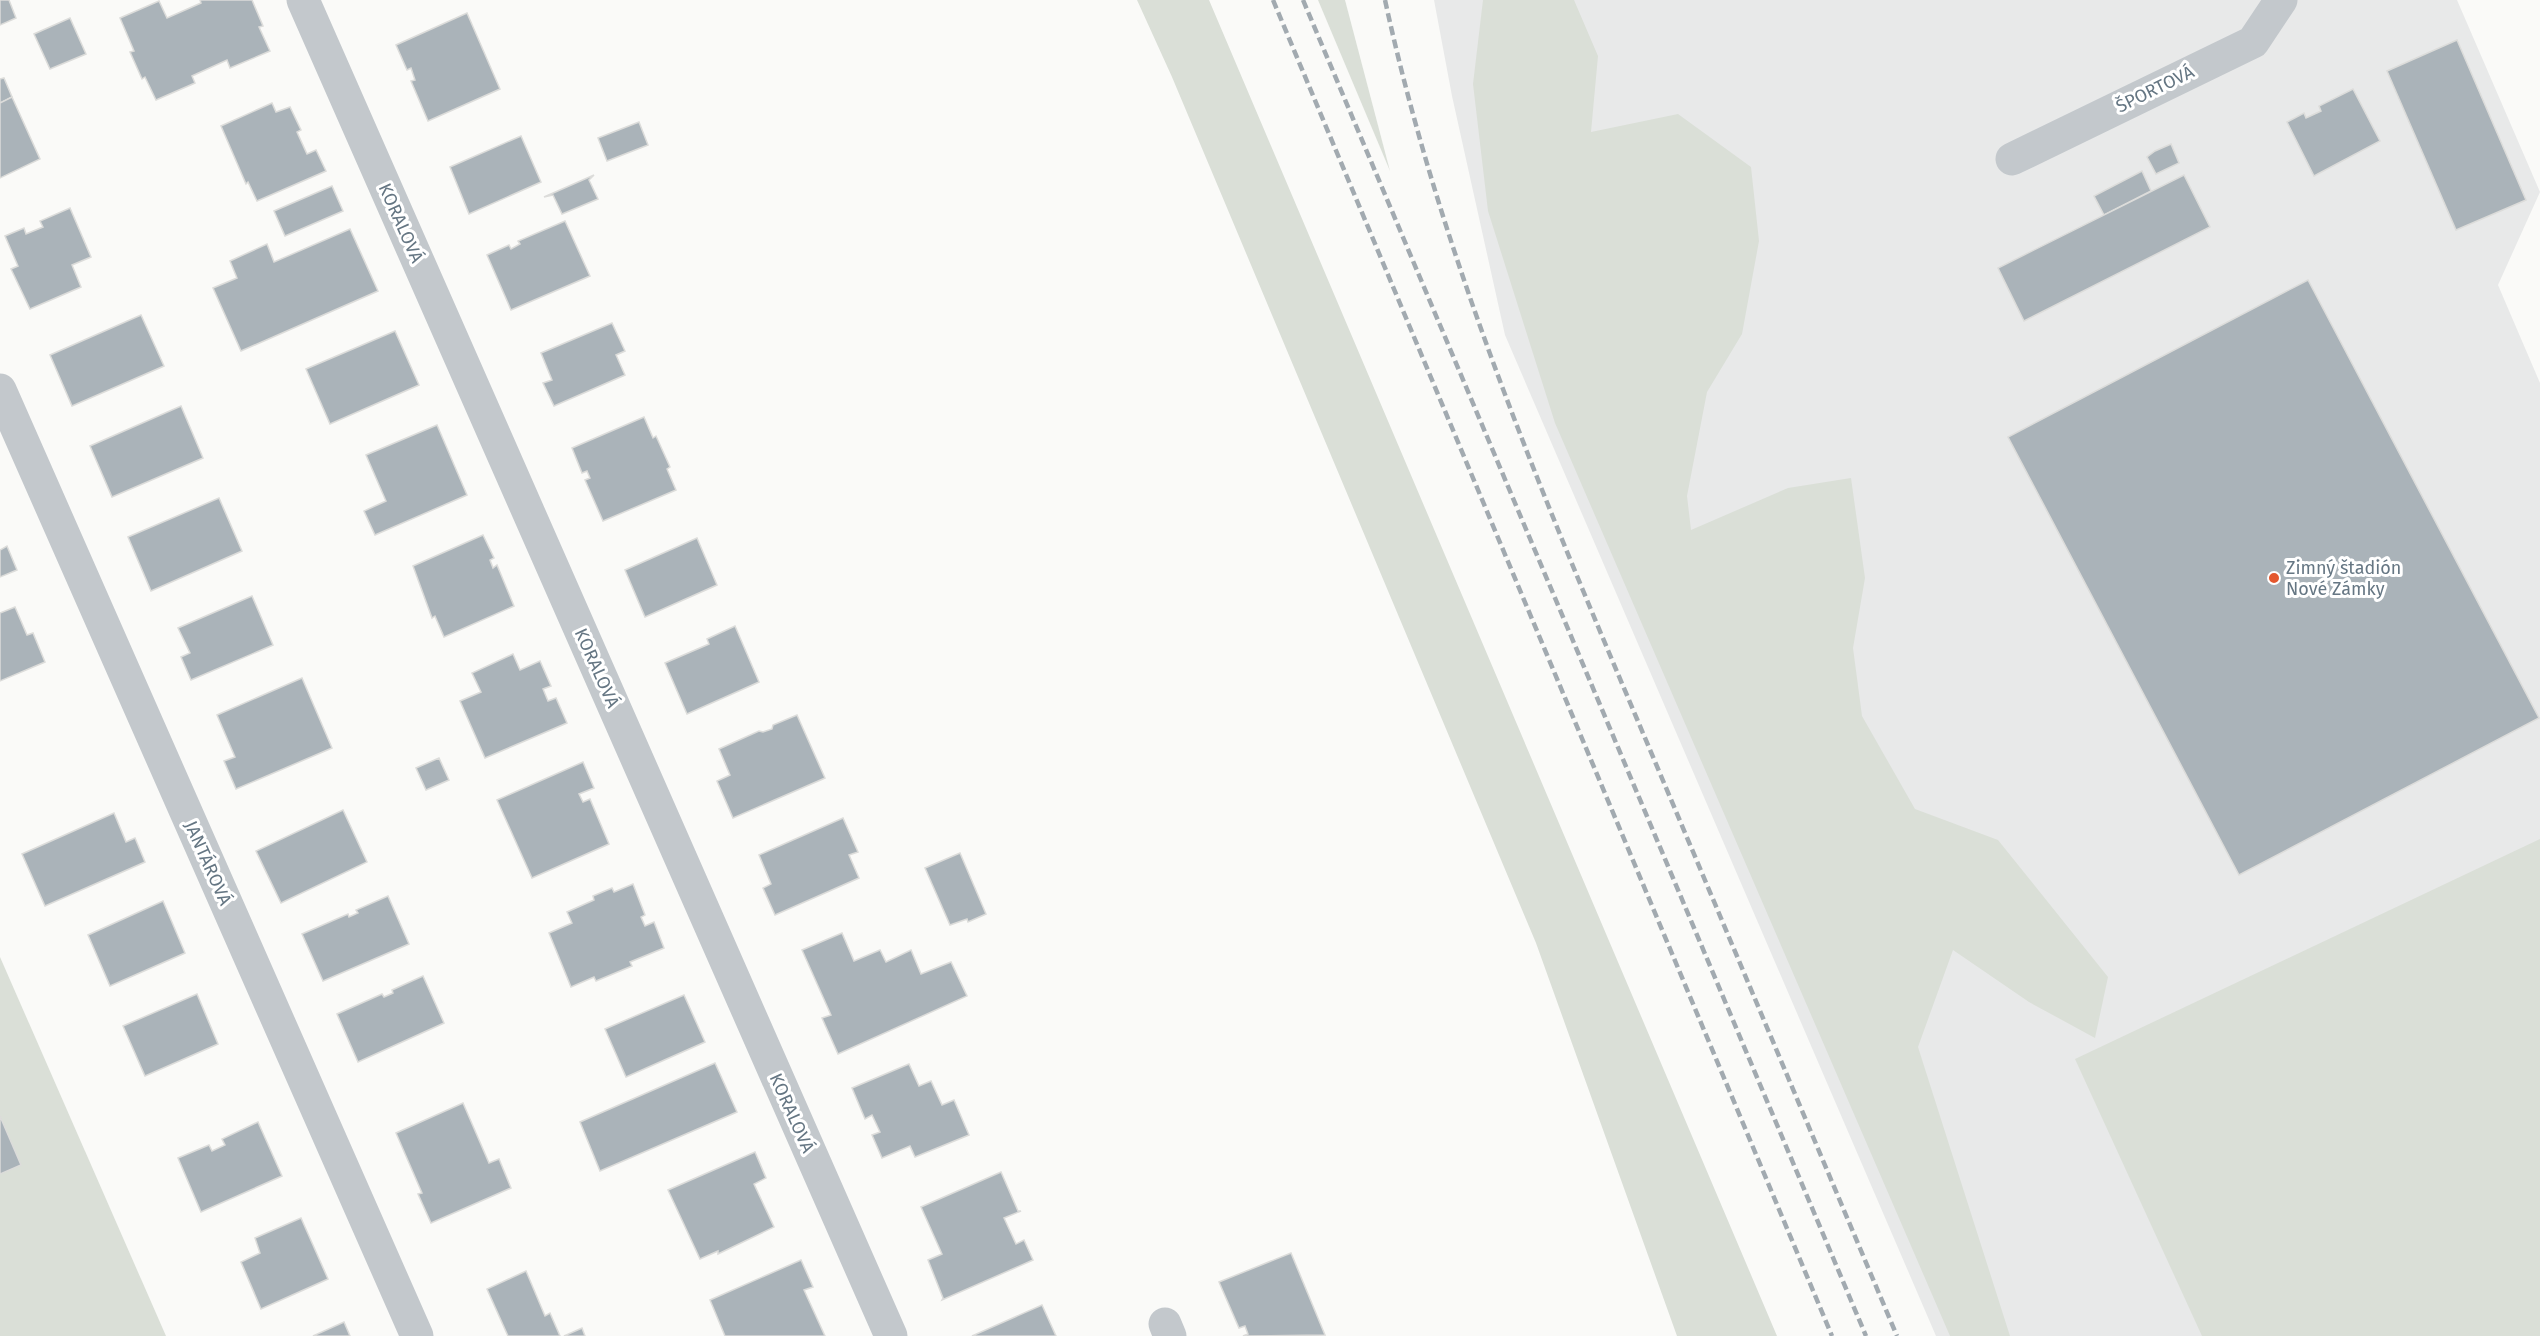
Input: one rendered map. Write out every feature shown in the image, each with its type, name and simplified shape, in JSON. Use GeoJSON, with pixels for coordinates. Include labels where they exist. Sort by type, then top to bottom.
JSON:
{"type":"FeatureCollection","features":[{"type":"Feature","properties":{"kind":"street","name":"KORALOVÁ"},"geometry":{"type":"LineString","coordinates":[[303,0],[891,1336]]}},
{"type":"Feature","properties":{"kind":"street","name":"ŠPORTOVÁ"},"geometry":{"type":"LineString","coordinates":[[2012,159],[2253,42],[2281,0]]}},
{"type":"Feature","properties":{"kind":"street","name":"JANTÁROVÁ"},"geometry":{"type":"LineString","coordinates":[[0,390],[417,1336]]}},
{"type":"Feature","properties":{"kind":"shaded area"},"geometry":{"type":"Polygon","coordinates":[[[1137,0],[1209,0],[1777,1336],[1677,1336],[1536,943],[1172,77],[1137,0]]]}},
{"type":"Feature","properties":{"kind":"shaded area"},"geometry":{"type":"Polygon","coordinates":[[[1318,0],[1345,0],[1390,171],[1318,0]]]}},
{"type":"Feature","properties":{"kind":"shaded area"},"geometry":{"type":"Polygon","coordinates":[[[1434,0],[2457,0],[2540,192],[2498,285],[2540,383],[2540,1336],[1936,1336],[1505,335],[1452,96],[1434,0]]]}},
{"type":"Feature","properties":{"kind":"shaded area"},"geometry":{"type":"Polygon","coordinates":[[[1483,0],[1574,0],[1598,56],[1591,132],[1678,114],[1751,167],[1759,241],[1742,334],[1707,392],[1687,496],[1691,530],[1788,488],[1851,478],[1865,578],[1853,648],[1862,716],[1915,809],[1998,840],[2108,977],[2095,1038],[2029,1002],[1953,950],[1918,1047],[2010,1336],[1950,1336],[1555,423],[1488,211],[1473,84],[1483,0]]]}},
{"type":"Feature","properties":{"kind":"shaded area"},"geometry":{"type":"Polygon","coordinates":[[[2540,839],[2540,1336],[2202,1336],[2075,1059],[2540,839]]]}},
{"type":"Feature","properties":{"kind":"shaded area"},"geometry":{"type":"Polygon","coordinates":[[[0,957],[166,1336],[0,1336],[0,957]]]}},
{"type":"Feature","properties":{"kind":"building"},"geometry":{"type":"Polygon","coordinates":[[[0,0],[9,0],[16,18],[0,25],[0,0]]]}},
{"type":"Feature","properties":{"kind":"building"},"geometry":{"type":"Polygon","coordinates":[[[200,0],[252,0],[263,26],[259,27],[270,51],[230,68],[227,60],[192,76],[195,83],[156,100],[145,77],[142,79],[130,52],[134,51],[120,18],[159,1],[167,18],[201,3],[200,0]]]}},
{"type":"Feature","properties":{"kind":"building"},"geometry":{"type":"Polygon","coordinates":[[[467,13],[500,89],[428,121],[411,81],[415,80],[411,68],[407,70],[396,45],[467,13]]]}},
{"type":"Feature","properties":{"kind":"building"},"geometry":{"type":"Polygon","coordinates":[[[70,18],[86,54],[50,69],[34,34],[70,18]]]}},
{"type":"Feature","properties":{"kind":"building"},"geometry":{"type":"Polygon","coordinates":[[[2457,40],[2526,200],[2456,230],[2387,71],[2457,40]]]}},
{"type":"Feature","properties":{"kind":"building"},"geometry":{"type":"Polygon","coordinates":[[[4,78],[12,97],[0,103],[0,79],[4,78]]]}},
{"type":"Feature","properties":{"kind":"building"},"geometry":{"type":"Polygon","coordinates":[[[2353,89],[2380,141],[2314,176],[2287,122],[2304,113],[2306,118],[2321,111],[2319,106],[2353,89]]]}},
{"type":"Feature","properties":{"kind":"building"},"geometry":{"type":"Polygon","coordinates":[[[12,97],[40,159],[0,178],[0,103],[12,97]]]}},
{"type":"Feature","properties":{"kind":"building"},"geometry":{"type":"Polygon","coordinates":[[[272,103],[276,112],[290,107],[301,130],[297,132],[307,154],[316,150],[326,171],[257,201],[248,182],[246,184],[221,126],[272,103]]]}},
{"type":"Feature","properties":{"kind":"building"},"geometry":{"type":"Polygon","coordinates":[[[639,122],[648,145],[607,161],[598,138],[639,122]]]}},
{"type":"Feature","properties":{"kind":"building"},"geometry":{"type":"Polygon","coordinates":[[[521,136],[541,182],[469,214],[450,167],[521,136]]]}},
{"type":"Feature","properties":{"kind":"building"},"geometry":{"type":"Polygon","coordinates":[[[2171,144],[2179,163],[2156,174],[2147,157],[2171,144]]]}},
{"type":"Feature","properties":{"kind":"building"},"geometry":{"type":"Polygon","coordinates":[[[2142,171],[2151,191],[2104,215],[2094,196],[2142,171]]]}},
{"type":"Feature","properties":{"kind":"building"},"geometry":{"type":"Polygon","coordinates":[[[594,175],[589,180],[598,199],[562,214],[553,195],[544,197],[594,175]]]}},
{"type":"Feature","properties":{"kind":"building"},"geometry":{"type":"Polygon","coordinates":[[[2184,175],[2210,227],[2024,321],[1998,268],[2184,175]]]}},
{"type":"Feature","properties":{"kind":"building"},"geometry":{"type":"Polygon","coordinates":[[[332,186],[343,211],[285,236],[274,211],[332,186]]]}},
{"type":"Feature","properties":{"kind":"building"},"geometry":{"type":"Polygon","coordinates":[[[70,208],[91,257],[72,265],[81,287],[30,309],[11,269],[18,266],[5,236],[24,228],[26,234],[43,227],[40,221],[70,208]]]}},
{"type":"Feature","properties":{"kind":"building"},"geometry":{"type":"Polygon","coordinates":[[[565,221],[590,276],[511,310],[487,255],[509,245],[511,249],[520,244],[518,241],[565,221]]]}},
{"type":"Feature","properties":{"kind":"building"},"geometry":{"type":"Polygon","coordinates":[[[350,229],[378,291],[241,351],[213,288],[237,278],[230,261],[267,244],[274,262],[350,229]]]}},
{"type":"Feature","properties":{"kind":"building","name":"Zimný štadión Nové Zámky"},"geometry":{"type":"Polygon","coordinates":[[[2308,280],[2539,718],[2239,875],[2008,437],[2308,280]]]}},
{"type":"Feature","properties":{"kind":"building"},"geometry":{"type":"Polygon","coordinates":[[[141,315],[164,366],[72,406],[50,355],[141,315]]]}},
{"type":"Feature","properties":{"kind":"building"},"geometry":{"type":"Polygon","coordinates":[[[612,323],[625,351],[616,355],[625,375],[554,406],[543,383],[552,380],[541,353],[612,323]]]}},
{"type":"Feature","properties":{"kind":"building"},"geometry":{"type":"Polygon","coordinates":[[[395,331],[419,385],[330,424],[306,369],[395,331]]]}},
{"type":"Feature","properties":{"kind":"building"},"geometry":{"type":"Polygon","coordinates":[[[181,406],[203,458],[112,497],[90,446],[181,406]]]}},
{"type":"Feature","properties":{"kind":"building"},"geometry":{"type":"Polygon","coordinates":[[[644,417],[653,438],[656,436],[670,467],[667,469],[676,490],[603,521],[585,480],[590,478],[587,471],[582,473],[572,448],[644,417]]]}},
{"type":"Feature","properties":{"kind":"building"},"geometry":{"type":"Polygon","coordinates":[[[437,425],[467,495],[375,535],[364,511],[386,501],[366,455],[437,425]]]}},
{"type":"Feature","properties":{"kind":"building"},"geometry":{"type":"Polygon","coordinates":[[[219,498],[242,551],[151,591],[128,537],[219,498]]]}},
{"type":"Feature","properties":{"kind":"building"},"geometry":{"type":"Polygon","coordinates":[[[483,535],[494,558],[490,560],[493,568],[497,565],[514,606],[444,637],[435,616],[432,618],[413,566],[483,535]]]}},
{"type":"Feature","properties":{"kind":"building"},"geometry":{"type":"Polygon","coordinates":[[[697,538],[717,585],[645,617],[625,570],[697,538]]]}},
{"type":"Feature","properties":{"kind":"building"},"geometry":{"type":"Polygon","coordinates":[[[7,546],[17,570],[0,577],[0,550],[7,546]]]}},
{"type":"Feature","properties":{"kind":"building"},"geometry":{"type":"Polygon","coordinates":[[[252,596],[273,645],[191,680],[181,657],[190,653],[178,628],[252,596]]]}},
{"type":"Feature","properties":{"kind":"building"},"geometry":{"type":"Polygon","coordinates":[[[15,607],[27,635],[33,633],[45,662],[0,681],[0,613],[15,607]]]}},
{"type":"Feature","properties":{"kind":"building"},"geometry":{"type":"Polygon","coordinates":[[[735,626],[759,682],[687,714],[665,663],[709,644],[707,639],[735,626]]]}},
{"type":"Feature","properties":{"kind":"building"},"geometry":{"type":"Polygon","coordinates":[[[513,654],[520,670],[540,661],[551,686],[543,689],[548,701],[556,698],[567,723],[485,758],[460,701],[481,692],[472,673],[513,654]]]}},
{"type":"Feature","properties":{"kind":"building"},"geometry":{"type":"Polygon","coordinates":[[[302,678],[332,748],[236,789],[224,761],[235,757],[217,715],[302,678]]]}},
{"type":"Feature","properties":{"kind":"building"},"geometry":{"type":"Polygon","coordinates":[[[797,715],[825,778],[733,818],[717,781],[730,775],[719,749],[759,731],[772,729],[773,725],[797,715]]]}},
{"type":"Feature","properties":{"kind":"building"},"geometry":{"type":"Polygon","coordinates":[[[439,758],[449,780],[426,790],[416,768],[439,758]]]}},
{"type":"Feature","properties":{"kind":"building"},"geometry":{"type":"Polygon","coordinates":[[[583,762],[594,788],[579,794],[583,802],[590,799],[609,844],[532,878],[497,800],[583,762]]]}},
{"type":"Feature","properties":{"kind":"building"},"geometry":{"type":"Polygon","coordinates":[[[343,810],[367,862],[281,903],[256,851],[343,810]]]}},
{"type":"Feature","properties":{"kind":"building"},"geometry":{"type":"Polygon","coordinates":[[[114,813],[126,842],[135,838],[145,862],[45,906],[22,854],[114,813]]]}},
{"type":"Feature","properties":{"kind":"building"},"geometry":{"type":"Polygon","coordinates":[[[843,818],[858,852],[849,855],[859,878],[775,915],[763,888],[771,884],[759,855],[843,818]]]}},
{"type":"Feature","properties":{"kind":"building"},"geometry":{"type":"Polygon","coordinates":[[[960,853],[986,914],[968,922],[967,919],[950,925],[925,868],[960,853]]]}},
{"type":"Feature","properties":{"kind":"building"},"geometry":{"type":"Polygon","coordinates":[[[633,884],[645,915],[641,917],[645,926],[654,922],[664,948],[630,962],[632,966],[596,981],[594,977],[571,987],[549,933],[572,923],[567,912],[594,900],[593,896],[612,888],[614,892],[633,884]]]}},
{"type":"Feature","properties":{"kind":"building"},"geometry":{"type":"Polygon","coordinates":[[[388,896],[409,944],[323,981],[302,934],[348,914],[349,917],[358,913],[356,910],[388,896]]]}},
{"type":"Feature","properties":{"kind":"building"},"geometry":{"type":"Polygon","coordinates":[[[163,901],[185,953],[110,986],[88,935],[163,901]]]}},
{"type":"Feature","properties":{"kind":"building"},"geometry":{"type":"Polygon","coordinates":[[[842,933],[854,961],[880,950],[886,962],[911,950],[921,974],[951,962],[967,996],[838,1054],[822,1018],[831,1015],[802,950],[842,933]]]}},
{"type":"Feature","properties":{"kind":"building"},"geometry":{"type":"Polygon","coordinates":[[[423,976],[444,1023],[358,1062],[337,1014],[382,994],[384,997],[393,993],[392,990],[423,976]]]}},
{"type":"Feature","properties":{"kind":"building"},"geometry":{"type":"Polygon","coordinates":[[[197,994],[218,1044],[145,1076],[123,1026],[197,994]]]}},
{"type":"Feature","properties":{"kind":"building"},"geometry":{"type":"Polygon","coordinates":[[[684,995],[705,1042],[626,1077],[605,1029],[684,995]]]}},
{"type":"Feature","properties":{"kind":"building"},"geometry":{"type":"Polygon","coordinates":[[[715,1063],[737,1112],[600,1171],[580,1122],[715,1063]]]}},
{"type":"Feature","properties":{"kind":"building"},"geometry":{"type":"Polygon","coordinates":[[[909,1064],[919,1086],[931,1081],[942,1105],[954,1100],[969,1135],[915,1157],[910,1146],[882,1158],[872,1135],[880,1132],[872,1115],[865,1119],[852,1088],[909,1064]]]}},
{"type":"Feature","properties":{"kind":"building"},"geometry":{"type":"Polygon","coordinates":[[[463,1103],[489,1163],[499,1159],[511,1188],[431,1223],[418,1194],[422,1193],[396,1133],[463,1103]]]}},
{"type":"Feature","properties":{"kind":"building"},"geometry":{"type":"Polygon","coordinates":[[[0,1116],[21,1165],[0,1174],[0,1116]]]}},
{"type":"Feature","properties":{"kind":"building"},"geometry":{"type":"Polygon","coordinates":[[[258,1122],[282,1176],[201,1212],[178,1158],[209,1145],[212,1151],[225,1145],[222,1139],[258,1122]]]}},
{"type":"Feature","properties":{"kind":"building"},"geometry":{"type":"Polygon","coordinates":[[[755,1152],[766,1178],[754,1184],[774,1227],[718,1254],[718,1251],[700,1259],[668,1190],[755,1152]]]}},
{"type":"Feature","properties":{"kind":"building"},"geometry":{"type":"Polygon","coordinates":[[[1001,1172],[1018,1211],[1021,1211],[1004,1218],[1016,1244],[1024,1240],[1033,1260],[942,1300],[928,1260],[942,1254],[921,1207],[1001,1172]]]}},
{"type":"Feature","properties":{"kind":"building"},"geometry":{"type":"Polygon","coordinates":[[[301,1218],[328,1279],[261,1309],[241,1262],[260,1253],[255,1238],[301,1218]]]}},
{"type":"Feature","properties":{"kind":"building"},"geometry":{"type":"Polygon","coordinates":[[[1291,1253],[1325,1335],[1243,1336],[1248,1334],[1245,1326],[1239,1328],[1219,1282],[1291,1253]]]}},
{"type":"Feature","properties":{"kind":"building"},"geometry":{"type":"Polygon","coordinates":[[[801,1260],[813,1287],[804,1290],[825,1336],[725,1336],[710,1300],[801,1260]]]}},
{"type":"Feature","properties":{"kind":"building"},"geometry":{"type":"Polygon","coordinates":[[[526,1271],[545,1316],[550,1313],[560,1336],[508,1336],[487,1289],[526,1271]]]}},
{"type":"Feature","properties":{"kind":"building"},"geometry":{"type":"Polygon","coordinates":[[[1042,1305],[1056,1336],[972,1336],[1042,1305]]]}},
{"type":"Feature","properties":{"kind":"building"},"geometry":{"type":"Polygon","coordinates":[[[344,1322],[350,1336],[313,1336],[344,1322]]]}},
{"type":"Feature","properties":{"kind":"building"},"geometry":{"type":"Polygon","coordinates":[[[582,1328],[585,1336],[564,1336],[582,1328]]]}},
{"type":"Feature","properties":{"kind":"railway"},"geometry":{"type":"LineString","coordinates":[[1273,0],[1832,1336]]}},
{"type":"Feature","properties":{"kind":"railway"},"geometry":{"type":"LineString","coordinates":[[1303,0],[1866,1336]]}},
{"type":"Feature","properties":{"kind":"railway"},"geometry":{"type":"LineString","coordinates":[[1385,0],[1407,93],[1433,184],[1462,275],[1528,454],[1563,543],[1897,1336]]}},
{"type":"Feature","properties":{"kind":"place","name":"Zimný štadión Nové Zámky"},"geometry":{"type":"Point","coordinates":[2274,578]}}]}
